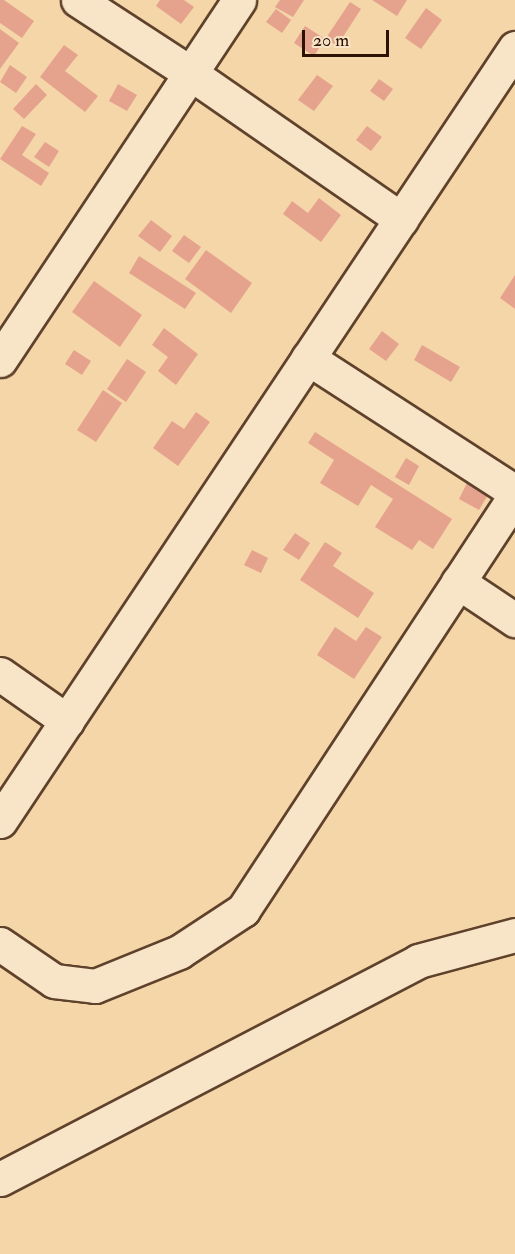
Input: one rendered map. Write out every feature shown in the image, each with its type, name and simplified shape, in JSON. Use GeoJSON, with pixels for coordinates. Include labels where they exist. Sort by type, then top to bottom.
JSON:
{"type":"FeatureCollection","features":[{"type":"Feature","properties":{"kind":"street"},"geometry":{"type":"LineString","coordinates":[[78,0],[190,73],[401,219]]}},
{"type":"Feature","properties":{"kind":"street"},"geometry":{"type":"LineString","coordinates":[[0,360],[239,0]]}},
{"type":"Feature","properties":{"kind":"street"},"geometry":{"type":"LineString","coordinates":[[0,821],[515,48]]}},
{"type":"Feature","properties":{"kind":"street"},"geometry":{"type":"LineString","coordinates":[[0,944],[54,981],[95,986],[179,952],[243,910],[515,494],[308,358]]}},
{"type":"Feature","properties":{"kind":"street"},"geometry":{"type":"LineString","coordinates":[[458,582],[515,620]]}},
{"type":"Feature","properties":{"kind":"street"},"geometry":{"type":"LineString","coordinates":[[0,674],[67,721]]}},
{"type":"Feature","properties":{"kind":"street"},"geometry":{"type":"LineString","coordinates":[[0,1179],[418,961],[515,935]]}},
{"type":"Feature","properties":{"kind":"building"},"geometry":{"type":"Polygon","coordinates":[[[0,0],[4,0],[34,21],[22,38],[0,23],[0,0]]]}},
{"type":"Feature","properties":{"kind":"building"},"geometry":{"type":"Polygon","coordinates":[[[160,0],[184,0],[194,7],[181,24],[156,6],[160,0]]]}},
{"type":"Feature","properties":{"kind":"building"},"geometry":{"type":"Polygon","coordinates":[[[280,0],[304,0],[293,17],[275,7],[280,0]]]}},
{"type":"Feature","properties":{"kind":"building"},"geometry":{"type":"Polygon","coordinates":[[[372,0],[407,0],[397,16],[372,0]]]}},
{"type":"Feature","properties":{"kind":"building"},"geometry":{"type":"Polygon","coordinates":[[[350,2],[361,9],[337,46],[326,38],[350,2]]]}},
{"type":"Feature","properties":{"kind":"building"},"geometry":{"type":"Polygon","coordinates":[[[426,8],[442,20],[421,49],[405,38],[426,8]]]}},
{"type":"Feature","properties":{"kind":"building"},"geometry":{"type":"Polygon","coordinates":[[[276,9],[291,20],[282,33],[266,22],[276,9]]]}},
{"type":"Feature","properties":{"kind":"building"},"geometry":{"type":"Polygon","coordinates":[[[305,26],[325,39],[314,56],[294,43],[305,26]]]}},
{"type":"Feature","properties":{"kind":"building"},"geometry":{"type":"Polygon","coordinates":[[[0,29],[19,43],[0,69],[0,29]]]}},
{"type":"Feature","properties":{"kind":"building"},"geometry":{"type":"Polygon","coordinates":[[[64,45],[78,55],[65,71],[98,96],[85,112],[40,77],[64,45]]]}},
{"type":"Feature","properties":{"kind":"building"},"geometry":{"type":"Polygon","coordinates":[[[10,65],[27,77],[16,93],[0,82],[10,65]]]}},
{"type":"Feature","properties":{"kind":"building"},"geometry":{"type":"Polygon","coordinates":[[[317,75],[333,86],[314,111],[298,100],[317,75]]]}},
{"type":"Feature","properties":{"kind":"building"},"geometry":{"type":"Polygon","coordinates":[[[379,79],[393,89],[384,101],[370,91],[379,79]]]}},
{"type":"Feature","properties":{"kind":"building"},"geometry":{"type":"Polygon","coordinates":[[[36,84],[47,95],[24,119],[13,109],[36,84]]]}},
{"type":"Feature","properties":{"kind":"building"},"geometry":{"type":"Polygon","coordinates":[[[118,84],[137,95],[127,111],[109,101],[118,84]]]}},
{"type":"Feature","properties":{"kind":"building"},"geometry":{"type":"Polygon","coordinates":[[[22,126],[36,134],[22,155],[49,173],[41,186],[0,159],[22,126]]]}},
{"type":"Feature","properties":{"kind":"building"},"geometry":{"type":"Polygon","coordinates":[[[367,126],[382,137],[371,151],[356,140],[367,126]]]}},
{"type":"Feature","properties":{"kind":"building"},"geometry":{"type":"Polygon","coordinates":[[[45,142],[59,151],[49,167],[34,157],[45,142]]]}},
{"type":"Feature","properties":{"kind":"building"},"geometry":{"type":"Polygon","coordinates":[[[319,198],[341,215],[321,242],[283,214],[292,201],[308,213],[319,198]]]}},
{"type":"Feature","properties":{"kind":"building"},"geometry":{"type":"Polygon","coordinates":[[[151,220],[172,236],[160,252],[138,236],[151,220]]]}},
{"type":"Feature","properties":{"kind":"building"},"geometry":{"type":"Polygon","coordinates":[[[184,235],[201,247],[189,263],[172,251],[184,235]]]}},
{"type":"Feature","properties":{"kind":"building"},"geometry":{"type":"Polygon","coordinates":[[[206,250],[252,283],[231,313],[185,279],[206,250]]]}},
{"type":"Feature","properties":{"kind":"building"},"geometry":{"type":"Polygon","coordinates":[[[139,256],[196,293],[185,309],[129,273],[139,256]]]}},
{"type":"Feature","properties":{"kind":"building"},"geometry":{"type":"Polygon","coordinates":[[[515,275],[515,309],[500,298],[515,275]]]}},
{"type":"Feature","properties":{"kind":"building"},"geometry":{"type":"Polygon","coordinates":[[[94,281],[142,315],[120,347],[72,312],[94,281]]]}},
{"type":"Feature","properties":{"kind":"building"},"geometry":{"type":"Polygon","coordinates":[[[164,328],[198,354],[176,385],[158,371],[168,357],[152,345],[164,328]]]}},
{"type":"Feature","properties":{"kind":"building"},"geometry":{"type":"Polygon","coordinates":[[[382,331],[399,344],[386,361],[369,349],[382,331]]]}},
{"type":"Feature","properties":{"kind":"building"},"geometry":{"type":"Polygon","coordinates":[[[422,345],[460,367],[451,382],[414,360],[422,345]]]}},
{"type":"Feature","properties":{"kind":"building"},"geometry":{"type":"Polygon","coordinates":[[[74,350],[91,361],[82,375],[65,364],[74,350]]]}},
{"type":"Feature","properties":{"kind":"building"},"geometry":{"type":"Polygon","coordinates":[[[127,359],[146,372],[126,402],[107,389],[127,359]]]}},
{"type":"Feature","properties":{"kind":"building"},"geometry":{"type":"Polygon","coordinates":[[[103,390],[122,403],[96,442],[77,430],[103,390]]]}},
{"type":"Feature","properties":{"kind":"building"},"geometry":{"type":"Polygon","coordinates":[[[196,412],[210,422],[178,466],[153,448],[172,421],[184,429],[196,412]]]}},
{"type":"Feature","properties":{"kind":"building"},"geometry":{"type":"Polygon","coordinates":[[[315,432],[452,519],[433,549],[419,540],[412,550],[375,527],[393,499],[371,485],[358,506],[320,483],[334,460],[308,443],[315,432]]]}},
{"type":"Feature","properties":{"kind":"building"},"geometry":{"type":"Polygon","coordinates":[[[406,458],[419,466],[409,485],[395,477],[406,458]]]}},
{"type":"Feature","properties":{"kind":"building"},"geometry":{"type":"Polygon","coordinates":[[[468,481],[489,493],[479,510],[459,499],[468,481]]]}},
{"type":"Feature","properties":{"kind":"building"},"geometry":{"type":"Polygon","coordinates":[[[295,533],[310,543],[299,560],[283,550],[295,533]]]}},
{"type":"Feature","properties":{"kind":"building"},"geometry":{"type":"Polygon","coordinates":[[[325,542],[342,553],[333,566],[374,593],[358,618],[300,580],[325,542]]]}},
{"type":"Feature","properties":{"kind":"building"},"geometry":{"type":"Polygon","coordinates":[[[252,550],[268,558],[261,573],[244,565],[252,550]]]}},
{"type":"Feature","properties":{"kind":"building"},"geometry":{"type":"Polygon","coordinates":[[[335,627],[356,641],[366,627],[382,637],[354,679],[317,655],[335,627]]]}}]}
